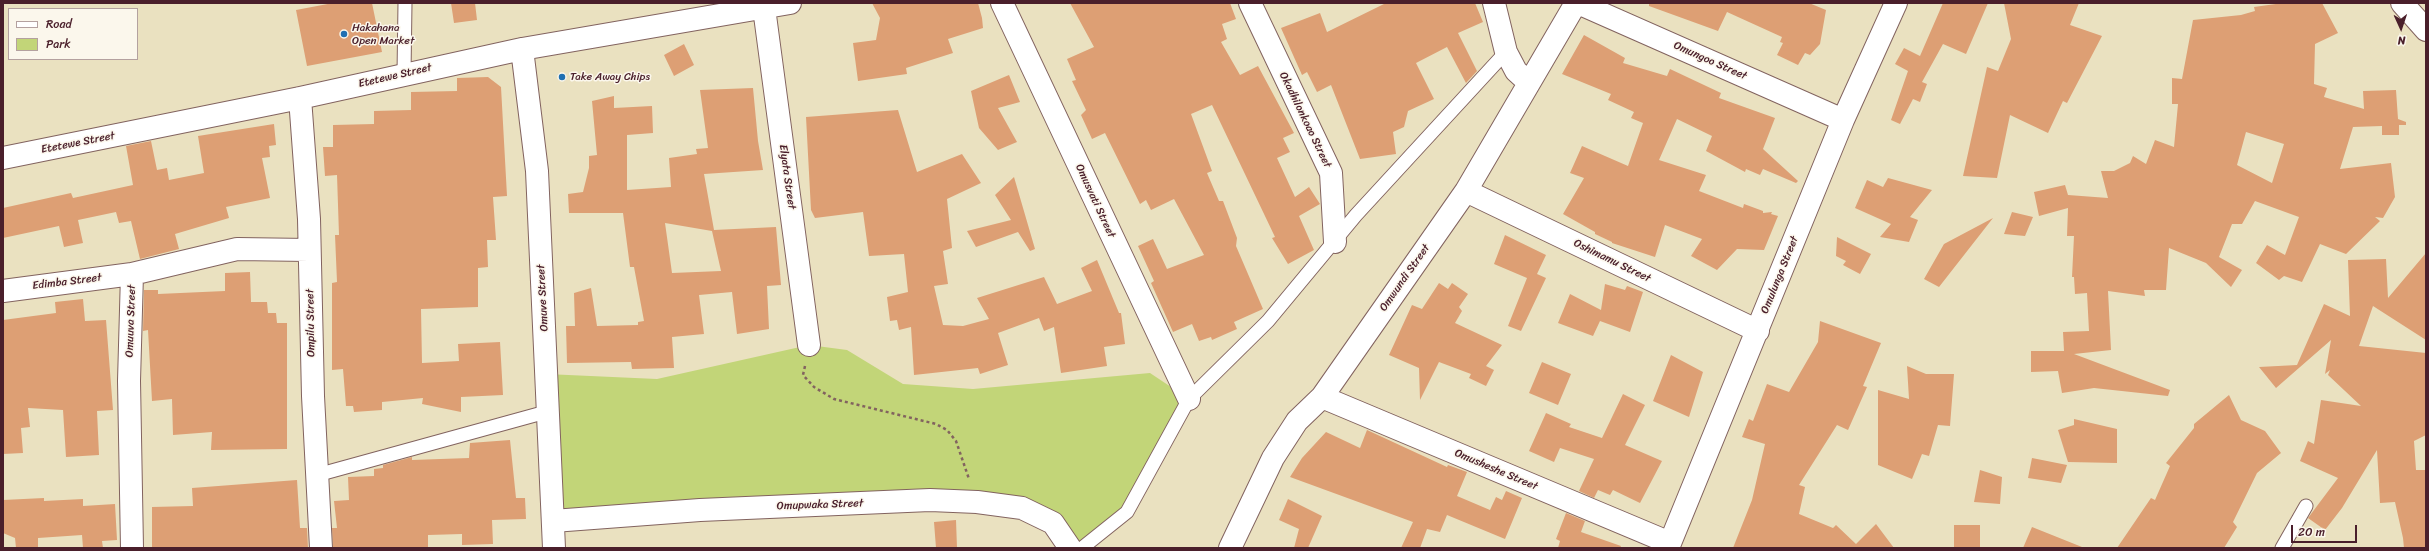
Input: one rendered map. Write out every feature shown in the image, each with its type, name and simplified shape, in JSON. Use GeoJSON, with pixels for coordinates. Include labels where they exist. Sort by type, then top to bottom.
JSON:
{"type":"FeatureCollection","features":[{"type":"Feature","properties":{"kind":"street","name":"Etetewe Street"},"geometry":{"type":"LineString","coordinates":[[3,158],[300,98],[522,49],[790,3]]}},
{"type":"Feature","properties":{"kind":"street","name":"Omusvati Street"},"geometry":{"type":"LineString","coordinates":[[1002,3],[1189,399]]}},
{"type":"Feature","properties":{"kind":"street","name":"Okadhilonkoao Street"},"geometry":{"type":"LineString","coordinates":[[1250,3],[1331,173],[1335,242]]}},
{"type":"Feature","properties":{"kind":"street"},"geometry":{"type":"LineString","coordinates":[[1494,3],[1506,52],[1516,70],[1528,82]]}},
{"type":"Feature","properties":{"kind":"street","name":"Omwundi Street"},"geometry":{"type":"LineString","coordinates":[[1230,548],[1273,458],[1297,421],[1322,397],[1466,191],[1528,82],[1577,3]]}},
{"type":"Feature","properties":{"kind":"street","name":"Omungoo Street"},"geometry":{"type":"LineString","coordinates":[[1577,3],[1843,120]]}},
{"type":"Feature","properties":{"kind":"street","name":"Omulunga Street"},"geometry":{"type":"LineString","coordinates":[[1669,545],[1758,331],[1843,120],[1896,3]]}},
{"type":"Feature","properties":{"kind":"street"},"geometry":{"type":"LineString","coordinates":[[2402,3],[2426,30]]}},
{"type":"Feature","properties":{"kind":"street","name":"Elyata Street"},"geometry":{"type":"LineString","coordinates":[[764,8],[810,345]]}},
{"type":"Feature","properties":{"kind":"street","name":"Omuve Street"},"geometry":{"type":"LineString","coordinates":[[522,49],[537,171],[546,412],[554,548]]}},
{"type":"Feature","properties":{"kind":"street","name":"Ompilu Street"},"geometry":{"type":"LineString","coordinates":[[300,98],[309,250],[321,548]]}},
{"type":"Feature","properties":{"kind":"street","name":"Oshimamu Street"},"geometry":{"type":"LineString","coordinates":[[1466,191],[1758,331]]}},
{"type":"Feature","properties":{"kind":"street","name":"Omuuva Street"},"geometry":{"type":"LineString","coordinates":[[132,548],[129,381],[132,274],[236,249],[309,250]]}},
{"type":"Feature","properties":{"kind":"street","name":"Edimba Street"},"geometry":{"type":"LineString","coordinates":[[3,291],[132,274]]}},
{"type":"Feature","properties":{"kind":"street","name":"Omusheshe Street"},"geometry":{"type":"LineString","coordinates":[[1322,397],[1669,545]]}},
{"type":"Feature","properties":{"kind":"street","name":"Omupwaka Street"},"geometry":{"type":"LineString","coordinates":[[553,521],[700,510],[930,500],[977,502],[1022,508],[1053,523],[1070,548]]}},
{"type":"Feature","properties":{"kind":"lane"},"geometry":{"type":"LineString","coordinates":[[404,74],[405,3]]}},
{"type":"Feature","properties":{"kind":"lane"},"geometry":{"type":"LineString","coordinates":[[1082,548],[1127,512],[1189,399],[1268,321],[1385,182],[1506,52]]}},
{"type":"Feature","properties":{"kind":"lane"},"geometry":{"type":"LineString","coordinates":[[317,475],[546,412]]}},
{"type":"Feature","properties":{"kind":"lane"},"geometry":{"type":"LineString","coordinates":[[2282,548],[2306,506]]}},
{"type":"Feature","properties":{"kind":"path"},"geometry":{"type":"LineString","coordinates":[[810,345],[803,375],[814,387],[834,399],[936,424],[947,430],[956,441],[977,502]]}},
{"type":"Feature","properties":{"kind":"green space"},"geometry":{"type":"Polygon","coordinates":[[[809,345],[847,350],[903,384],[973,389],[1150,373],[1189,399],[1127,512],[1082,548],[1023,508],[553,521],[546,374],[657,379],[809,345]]]}},
{"type":"Feature","properties":{"kind":"building"},"geometry":{"type":"Polygon","coordinates":[[[333,3],[372,3],[382,52],[307,66],[296,10],[333,3]]]}},
{"type":"Feature","properties":{"kind":"building"},"geometry":{"type":"Polygon","coordinates":[[[451,3],[475,3],[477,20],[454,23],[451,3]]]}},
{"type":"Feature","properties":{"kind":"building"},"geometry":{"type":"Polygon","coordinates":[[[872,3],[978,3],[983,28],[948,39],[953,53],[906,68],[907,74],[858,81],[853,43],[876,40],[880,18],[872,3]]]}},
{"type":"Feature","properties":{"kind":"building"},"geometry":{"type":"Polygon","coordinates":[[[1070,3],[1230,3],[1236,19],[1222,24],[1227,39],[1221,42],[1240,75],[1258,66],[1294,133],[1283,138],[1290,152],[1277,158],[1295,197],[1309,187],[1320,204],[1299,216],[1314,250],[1288,264],[1272,238],[1275,237],[1212,105],[1191,114],[1212,171],[1207,173],[1219,201],[1223,201],[1237,238],[1236,246],[1263,309],[1234,322],[1237,329],[1212,340],[1211,337],[1199,341],[1192,324],[1173,332],[1151,283],[1154,281],[1138,246],[1153,239],[1167,269],[1204,255],[1174,199],[1151,210],[1146,200],[1140,204],[1105,133],[1092,139],[1081,115],[1086,110],[1072,81],[1076,80],[1067,59],[1094,47],[1070,3]]]}},
{"type":"Feature","properties":{"kind":"building"},"geometry":{"type":"Polygon","coordinates":[[[1386,3],[1475,3],[1483,22],[1458,33],[1477,71],[1466,83],[1447,47],[1416,63],[1434,99],[1408,111],[1404,127],[1393,132],[1396,154],[1360,159],[1331,85],[1317,92],[1307,72],[1302,75],[1281,28],[1320,13],[1327,32],[1386,3]]]}},
{"type":"Feature","properties":{"kind":"building"},"geometry":{"type":"Polygon","coordinates":[[[1649,3],[1809,3],[1826,10],[1820,44],[1810,55],[1805,53],[1798,65],[1777,55],[1783,43],[1780,42],[1782,37],[1727,12],[1718,31],[1649,6],[1649,3]]]}},
{"type":"Feature","properties":{"kind":"building"},"geometry":{"type":"Polygon","coordinates":[[[1943,3],[1988,3],[1966,54],[1943,44],[1922,82],[1927,84],[1920,102],[1913,99],[1900,124],[1891,120],[1908,71],[1895,64],[1904,48],[1920,56],[1943,3]]]}},
{"type":"Feature","properties":{"kind":"building"},"geometry":{"type":"Polygon","coordinates":[[[2004,3],[2079,3],[2070,25],[2102,36],[2067,103],[2063,101],[2048,133],[2010,115],[1997,178],[1963,176],[1987,67],[1998,71],[2011,39],[2004,3]]]}},
{"type":"Feature","properties":{"kind":"building"},"geometry":{"type":"Polygon","coordinates":[[[2283,3],[2322,3],[2338,33],[2315,44],[2314,84],[2327,88],[2324,97],[2364,109],[2363,91],[2396,90],[2398,119],[2406,122],[2406,125],[2399,125],[2399,135],[2382,135],[2382,126],[2353,127],[2340,169],[2391,163],[2395,197],[2383,218],[2375,217],[2380,221],[2346,254],[2320,244],[2302,282],[2284,276],[2279,280],[2256,263],[2267,245],[2285,255],[2299,217],[2255,201],[2242,224],[2232,224],[2219,257],[2242,270],[2231,287],[2206,263],[2169,248],[2166,290],[2144,290],[2145,296],[2108,291],[2111,350],[2074,354],[2170,390],[2168,396],[2094,388],[2062,393],[2058,371],[2031,372],[2031,351],[2064,351],[2063,332],[2089,331],[2087,293],[2075,294],[2074,277],[2072,277],[2074,236],[2067,236],[2068,208],[2039,216],[2034,192],[2065,185],[2068,195],[2108,198],[2101,171],[2114,171],[2130,163],[2133,156],[2146,164],[2155,140],[2174,147],[2178,104],[2172,104],[2172,78],[2182,79],[2193,20],[2241,15],[2255,11],[2254,7],[2283,3]],[[2246,132],[2237,165],[2272,183],[2284,144],[2246,132]]]}},
{"type":"Feature","properties":{"kind":"building"},"geometry":{"type":"Polygon","coordinates":[[[1584,35],[1625,58],[1623,63],[1667,76],[1670,69],[1721,93],[1719,98],[1775,118],[1763,149],[1798,181],[1796,183],[1763,169],[1760,175],[1746,169],[1745,172],[1706,151],[1712,136],[1677,119],[1659,160],[1706,175],[1699,191],[1743,208],[1744,204],[1763,211],[1763,213],[1772,212],[1771,214],[1778,216],[1764,250],[1737,249],[1717,270],[1691,256],[1702,239],[1665,225],[1655,257],[1612,243],[1563,214],[1584,178],[1570,173],[1582,146],[1628,166],[1643,123],[1631,118],[1634,112],[1608,100],[1611,94],[1562,74],[1584,35]]]}},
{"type":"Feature","properties":{"kind":"building"},"geometry":{"type":"Polygon","coordinates":[[[684,44],[694,65],[674,76],[664,55],[684,44]]]}},
{"type":"Feature","properties":{"kind":"building"},"geometry":{"type":"Polygon","coordinates":[[[1009,75],[1020,102],[998,108],[1017,142],[998,150],[979,128],[971,91],[1009,75]]]}},
{"type":"Feature","properties":{"kind":"building"},"geometry":{"type":"Polygon","coordinates":[[[488,77],[501,87],[507,196],[493,197],[496,240],[487,240],[488,267],[478,268],[478,307],[421,309],[422,363],[459,361],[458,344],[500,342],[503,395],[461,397],[461,412],[422,404],[423,398],[382,402],[382,410],[354,412],[353,406],[346,406],[343,369],[332,370],[332,283],[337,282],[335,235],[339,235],[337,175],[325,176],[323,147],[333,147],[333,125],[374,124],[374,111],[411,110],[411,92],[457,91],[457,78],[488,77]]]}},
{"type":"Feature","properties":{"kind":"building"},"geometry":{"type":"Polygon","coordinates":[[[753,88],[758,141],[763,170],[704,174],[714,230],[776,227],[781,285],[767,286],[769,329],[737,334],[732,292],[699,295],[704,334],[672,337],[674,368],[632,369],[631,362],[567,363],[566,326],[575,326],[574,293],[591,288],[597,326],[638,325],[638,322],[644,321],[634,267],[630,267],[623,213],[569,213],[568,194],[583,192],[589,168],[589,156],[597,155],[592,101],[614,96],[614,108],[652,106],[653,133],[627,135],[627,190],[671,187],[669,158],[697,154],[696,149],[708,148],[700,90],[753,88]],[[665,223],[672,273],[721,271],[712,231],[665,223]]]}},
{"type":"Feature","properties":{"kind":"building"},"geometry":{"type":"Polygon","coordinates":[[[898,110],[917,172],[962,154],[981,183],[947,199],[952,248],[943,251],[948,284],[934,286],[943,325],[963,326],[989,319],[977,298],[1044,277],[1057,304],[1092,291],[1081,268],[1097,260],[1119,313],[1121,313],[1125,344],[1104,347],[1107,366],[1061,373],[1054,327],[1044,331],[1039,318],[998,333],[1008,365],[980,374],[978,368],[914,375],[911,327],[899,330],[897,320],[890,321],[887,297],[908,292],[904,254],[869,256],[863,212],[815,218],[811,210],[806,117],[898,110]]]}},
{"type":"Feature","properties":{"kind":"building"},"geometry":{"type":"Polygon","coordinates":[[[274,124],[276,145],[269,146],[270,157],[262,158],[270,198],[226,207],[229,218],[175,234],[179,249],[140,259],[131,221],[119,223],[116,212],[78,220],[83,243],[64,247],[59,226],[3,238],[3,208],[71,193],[73,198],[133,185],[126,146],[151,141],[157,170],[167,168],[169,180],[204,173],[198,136],[274,124]]]}},
{"type":"Feature","properties":{"kind":"building"},"geometry":{"type":"Polygon","coordinates":[[[1014,177],[1035,249],[1030,251],[1018,232],[976,247],[967,231],[1011,220],[995,195],[1014,177]]]}},
{"type":"Feature","properties":{"kind":"building"},"geometry":{"type":"Polygon","coordinates":[[[1888,178],[1932,190],[1910,217],[1918,220],[1909,242],[1880,237],[1891,224],[1855,208],[1867,180],[1883,187],[1888,178]]]}},
{"type":"Feature","properties":{"kind":"building"},"geometry":{"type":"Polygon","coordinates":[[[2012,212],[2033,217],[2025,236],[2004,234],[2012,212]]]}},
{"type":"Feature","properties":{"kind":"building"},"geometry":{"type":"Polygon","coordinates":[[[1993,218],[1939,287],[1924,279],[1944,244],[1993,218]]]}},
{"type":"Feature","properties":{"kind":"building"},"geometry":{"type":"Polygon","coordinates":[[[1505,235],[1546,255],[1537,274],[1546,278],[1521,331],[1508,326],[1527,278],[1494,264],[1505,235]]]}},
{"type":"Feature","properties":{"kind":"building"},"geometry":{"type":"Polygon","coordinates":[[[1837,237],[1871,254],[1860,274],[1843,265],[1846,261],[1836,256],[1837,237]]]}},
{"type":"Feature","properties":{"kind":"building"},"geometry":{"type":"Polygon","coordinates":[[[2426,253],[2426,340],[2373,306],[2359,346],[2426,353],[2426,435],[2414,441],[2416,470],[2426,470],[2426,548],[2404,548],[2395,502],[2380,503],[2377,450],[2342,508],[2325,530],[2308,518],[2338,478],[2300,461],[2308,441],[2314,444],[2321,400],[2361,406],[2328,375],[2330,370],[2325,374],[2331,340],[2276,388],[2259,367],[2297,365],[2324,304],[2350,316],[2348,260],[2386,259],[2388,298],[2426,253]]]}},
{"type":"Feature","properties":{"kind":"building"},"geometry":{"type":"Polygon","coordinates":[[[250,272],[251,302],[267,302],[268,313],[276,313],[277,323],[287,323],[287,449],[211,450],[212,432],[173,435],[172,399],[152,401],[148,330],[143,331],[144,290],[158,290],[158,294],[225,291],[225,273],[250,272]]]}},
{"type":"Feature","properties":{"kind":"building"},"geometry":{"type":"Polygon","coordinates":[[[1439,283],[1448,289],[1452,283],[1468,294],[1459,307],[1462,311],[1455,323],[1502,345],[1486,366],[1494,370],[1486,386],[1469,378],[1471,374],[1439,362],[1420,400],[1419,368],[1389,355],[1412,305],[1422,309],[1439,283]]]}},
{"type":"Feature","properties":{"kind":"building"},"geometry":{"type":"Polygon","coordinates":[[[1605,284],[1625,290],[1627,286],[1643,292],[1630,332],[1600,321],[1593,336],[1558,323],[1570,294],[1601,310],[1605,284]]]}},
{"type":"Feature","properties":{"kind":"building"},"geometry":{"type":"Polygon","coordinates":[[[83,299],[85,321],[106,320],[113,410],[97,411],[99,455],[66,457],[63,410],[28,408],[30,427],[21,428],[23,453],[3,454],[3,320],[56,313],[55,302],[83,299]]]}},
{"type":"Feature","properties":{"kind":"building"},"geometry":{"type":"Polygon","coordinates":[[[1820,321],[1881,343],[1863,386],[1867,387],[1848,430],[1837,425],[1799,485],[1805,487],[1799,514],[1833,528],[1836,525],[1856,544],[1876,524],[1894,548],[1733,548],[1752,500],[1765,444],[1742,437],[1749,419],[1753,421],[1767,384],[1789,392],[1818,342],[1820,321]]]}},
{"type":"Feature","properties":{"kind":"building"},"geometry":{"type":"Polygon","coordinates":[[[1671,355],[1703,372],[1689,417],[1653,401],[1671,355]]]}},
{"type":"Feature","properties":{"kind":"building"},"geometry":{"type":"Polygon","coordinates":[[[1542,362],[1571,374],[1558,405],[1529,393],[1542,362]]]}},
{"type":"Feature","properties":{"kind":"building"},"geometry":{"type":"Polygon","coordinates":[[[1907,366],[1926,374],[1954,374],[1950,426],[1938,425],[1929,456],[1922,454],[1912,479],[1878,465],[1878,390],[1909,399],[1907,366]]]}},
{"type":"Feature","properties":{"kind":"building"},"geometry":{"type":"Polygon","coordinates":[[[1623,394],[1645,405],[1625,445],[1662,461],[1640,503],[1613,490],[1610,495],[1598,490],[1594,498],[1579,491],[1594,459],[1560,448],[1554,462],[1529,451],[1546,413],[1571,424],[1569,427],[1602,438],[1623,394]]]}},
{"type":"Feature","properties":{"kind":"building"},"geometry":{"type":"Polygon","coordinates":[[[2229,395],[2241,420],[2265,431],[2281,453],[2257,473],[2233,522],[2237,527],[2224,548],[2117,548],[2151,498],[2155,500],[2170,466],[2166,463],[2194,428],[2194,424],[2229,395]]]}},
{"type":"Feature","properties":{"kind":"building"},"geometry":{"type":"Polygon","coordinates":[[[2074,419],[2117,429],[2117,463],[2068,462],[2058,430],[2074,425],[2074,419]]]}},
{"type":"Feature","properties":{"kind":"building"},"geometry":{"type":"Polygon","coordinates":[[[1367,430],[1447,467],[1448,465],[1467,472],[1457,496],[1490,510],[1496,497],[1502,500],[1506,491],[1522,498],[1505,539],[1447,515],[1440,532],[1427,529],[1420,548],[1401,548],[1413,522],[1290,477],[1302,458],[1326,432],[1360,448],[1367,430]]]}},
{"type":"Feature","properties":{"kind":"building"},"geometry":{"type":"Polygon","coordinates":[[[510,440],[516,498],[525,498],[526,519],[492,520],[493,544],[462,545],[462,534],[428,535],[428,548],[333,548],[332,528],[337,528],[334,501],[349,500],[348,477],[374,476],[374,469],[383,468],[383,465],[412,457],[412,460],[469,458],[470,443],[510,440]]]}},
{"type":"Feature","properties":{"kind":"building"},"geometry":{"type":"Polygon","coordinates":[[[2032,458],[2067,465],[2061,483],[2028,478],[2032,458]]]}},
{"type":"Feature","properties":{"kind":"building"},"geometry":{"type":"Polygon","coordinates":[[[1980,470],[2002,477],[2000,504],[1974,502],[1980,470]]]}},
{"type":"Feature","properties":{"kind":"building"},"geometry":{"type":"Polygon","coordinates":[[[297,480],[300,528],[307,528],[308,548],[152,548],[152,507],[193,506],[192,488],[297,480]]]}},
{"type":"Feature","properties":{"kind":"building"},"geometry":{"type":"Polygon","coordinates":[[[44,498],[44,501],[83,499],[83,506],[115,504],[117,540],[102,541],[103,548],[83,548],[82,535],[38,538],[38,548],[16,548],[15,538],[3,533],[3,500],[44,498]]]}},
{"type":"Feature","properties":{"kind":"building"},"geometry":{"type":"Polygon","coordinates":[[[1288,499],[1322,516],[1308,548],[1294,548],[1299,529],[1279,520],[1288,499]]]}},
{"type":"Feature","properties":{"kind":"building"},"geometry":{"type":"Polygon","coordinates":[[[1566,513],[1585,521],[1581,532],[1621,546],[1620,548],[1558,548],[1560,541],[1556,539],[1566,513]]]}},
{"type":"Feature","properties":{"kind":"building"},"geometry":{"type":"Polygon","coordinates":[[[956,520],[957,548],[936,548],[934,522],[956,520]]]}},
{"type":"Feature","properties":{"kind":"building"},"geometry":{"type":"Polygon","coordinates":[[[1954,525],[1980,525],[1980,548],[1954,548],[1954,525]]]}},
{"type":"Feature","properties":{"kind":"building"},"geometry":{"type":"Polygon","coordinates":[[[2032,527],[2082,547],[2082,548],[2023,548],[2032,527]]]}},
{"type":"Feature","properties":{"kind":"place","name":"Hakahana Open Market"},"geometry":{"type":"Point","coordinates":[344,34]}},
{"type":"Feature","properties":{"kind":"place","name":"Take Away Chips"},"geometry":{"type":"Point","coordinates":[562,77]}}]}
